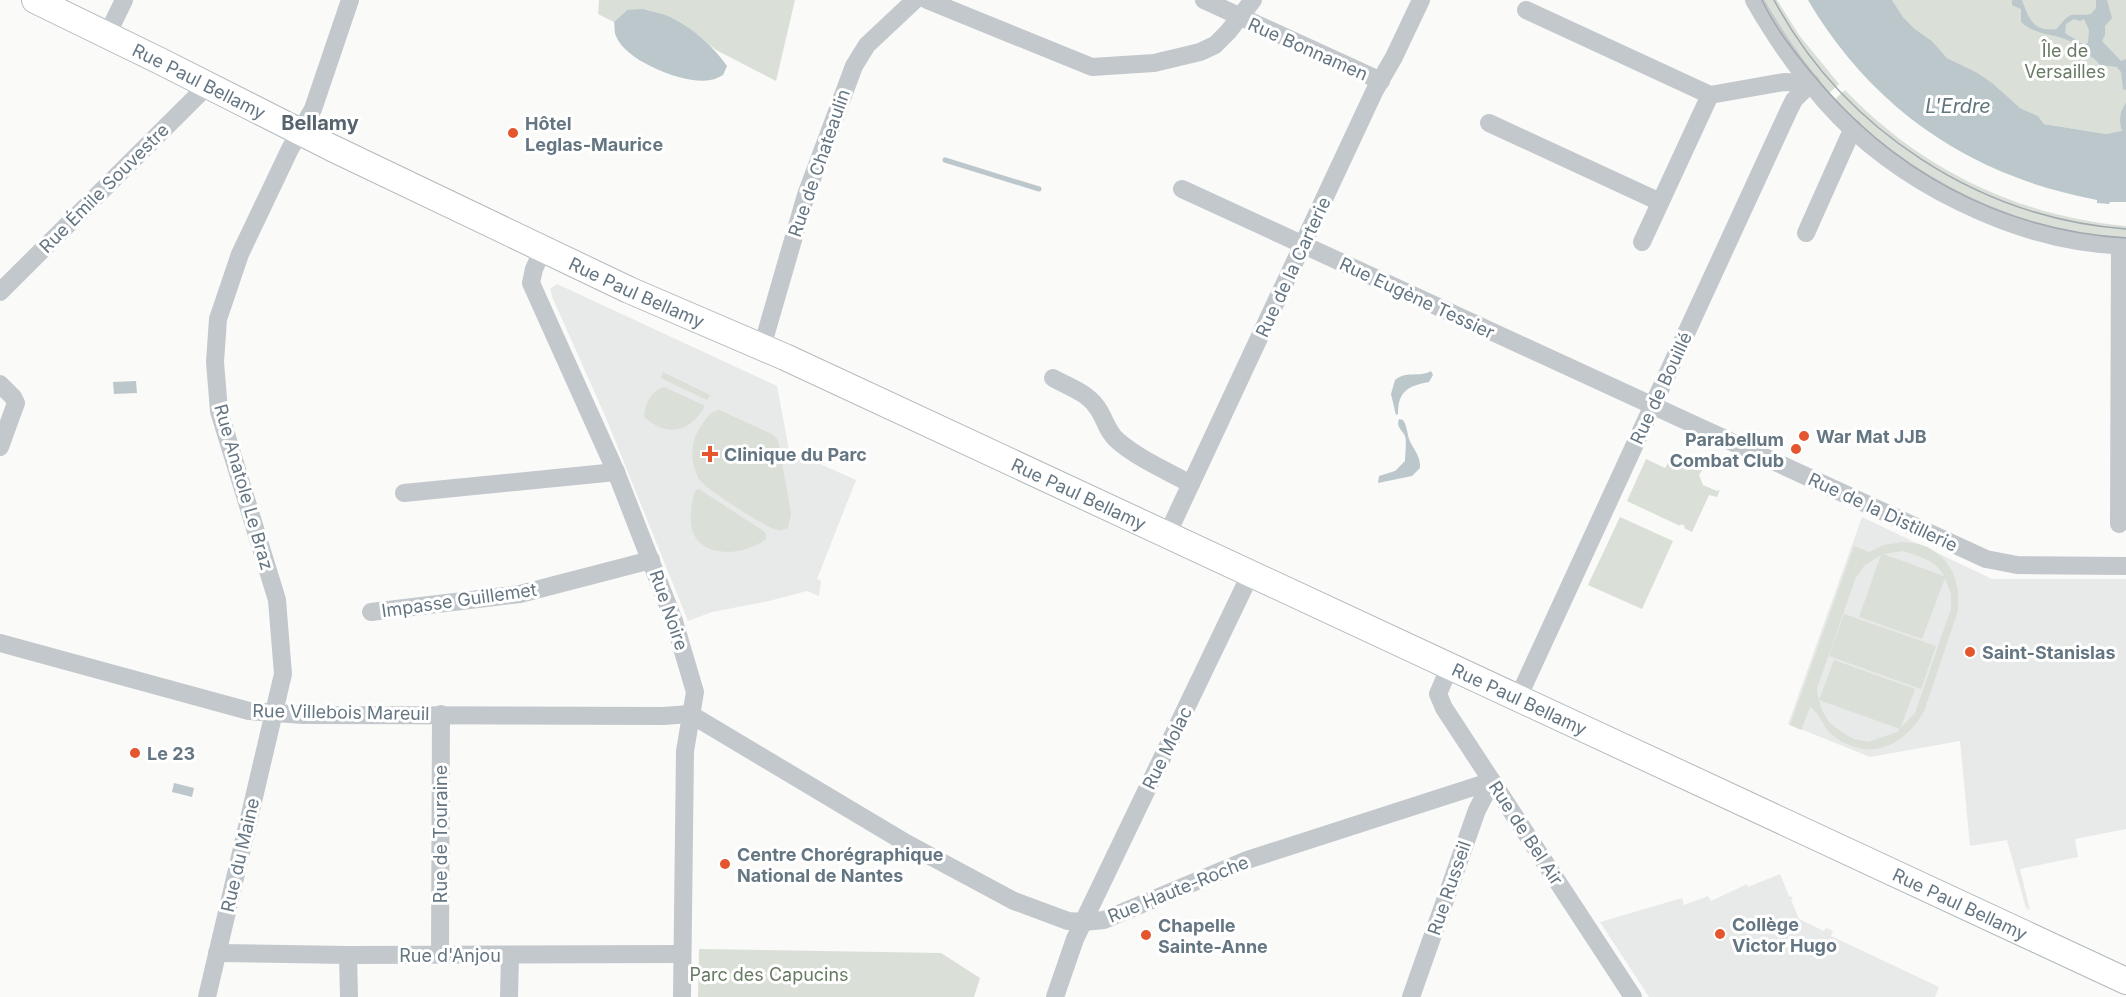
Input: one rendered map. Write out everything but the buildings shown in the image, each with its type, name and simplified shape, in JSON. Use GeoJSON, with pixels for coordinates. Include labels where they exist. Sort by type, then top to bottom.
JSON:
{"type":"FeatureCollection","features":[{"type":"Feature","properties":{"kind":"main road","name":"Rue Paul Bellamy"},"geometry":{"type":"LineString","coordinates":[[35,0],[300,132],[629,290],[762,347],[2126,981]]}},
{"type":"Feature","properties":{"kind":"street"},"geometry":{"type":"LineString","coordinates":[[107,35],[124,0]]}},
{"type":"Feature","properties":{"kind":"street","name":"Rue Anatole Le Braz"},"geometry":{"type":"LineString","coordinates":[[274,714],[283,674],[277,600],[220,418],[215,348],[221,307],[240,254],[290,150],[313,110],[350,0]]}},
{"type":"Feature","properties":{"kind":"street","name":"Rue de Chateaulin"},"geometry":{"type":"LineString","coordinates":[[762,347],[806,195],[854,66],[867,45],[915,0]]}},
{"type":"Feature","properties":{"kind":"street"},"geometry":{"type":"LineString","coordinates":[[927,0],[1092,67],[1154,63],[1200,52],[1215,45],[1252,0]]}},
{"type":"Feature","properties":{"kind":"street","name":"Rue Bonnamen"},"geometry":{"type":"LineString","coordinates":[[1203,0],[1381,81]]}},
{"type":"Feature","properties":{"kind":"street","name":"Rue de la Carterie"},"geometry":{"type":"LineString","coordinates":[[1167,535],[1421,0]]}},
{"type":"Feature","properties":{"kind":"street"},"geometry":{"type":"LineString","coordinates":[[1754,0],[1767,22],[1826,102],[1853,128],[1913,175],[1985,214],[2020,227],[2054,236],[2123,246],[2120,524]]}},
{"type":"Feature","properties":{"kind":"street"},"geometry":{"type":"LineString","coordinates":[[1526,10],[1710,95],[1784,82],[1811,83]]}},
{"type":"Feature","properties":{"kind":"street","name":"Rue de Bouillé"},"geometry":{"type":"LineString","coordinates":[[1518,698],[1789,110],[1811,83]]}},
{"type":"Feature","properties":{"kind":"street","name":"Rue Émile Souvestre"},"geometry":{"type":"LineString","coordinates":[[1,290],[208,85]]}},
{"type":"Feature","properties":{"kind":"street"},"geometry":{"type":"LineString","coordinates":[[1642,242],[1710,95]]}},
{"type":"Feature","properties":{"kind":"street"},"geometry":{"type":"LineString","coordinates":[[1489,123],[1660,202]]}},
{"type":"Feature","properties":{"kind":"street"},"geometry":{"type":"LineString","coordinates":[[1806,233],[1853,128]]}},
{"type":"Feature","properties":{"kind":"street","name":"Rue Eugène Tessier"},"geometry":{"type":"LineString","coordinates":[[1182,189],[1653,406]]}},
{"type":"Feature","properties":{"kind":"street","name":"Rue Noire"},"geometry":{"type":"LineString","coordinates":[[543,249],[534,269],[531,283],[616,472],[674,621],[695,692],[685,751],[682,997]]}},
{"type":"Feature","properties":{"kind":"street"},"geometry":{"type":"LineString","coordinates":[[1053,378],[1082,393],[1095,404],[1112,435],[1125,447],[1191,484]]}},
{"type":"Feature","properties":{"kind":"street"},"geometry":{"type":"LineString","coordinates":[[0,384],[16,403],[0,447]]}},
{"type":"Feature","properties":{"kind":"street","name":"Rue de la Distillerie"},"geometry":{"type":"LineString","coordinates":[[1653,406],[1986,559],[2017,566],[2126,566]]}},
{"type":"Feature","properties":{"kind":"street"},"geometry":{"type":"LineString","coordinates":[[404,493],[616,472]]}},
{"type":"Feature","properties":{"kind":"street","name":"Impasse Guillemet"},"geometry":{"type":"LineString","coordinates":[[371,612],[520,594],[651,560]]}},
{"type":"Feature","properties":{"kind":"street","name":"Rue Molac"},"geometry":{"type":"LineString","coordinates":[[1055,997],[1075,939],[1251,573]]}},
{"type":"Feature","properties":{"kind":"street","name":"Rue Villebois Mareuil"},"geometry":{"type":"LineString","coordinates":[[0,643],[241,709],[274,714],[651,716],[690,714]]}},
{"type":"Feature","properties":{"kind":"street","name":"Rue de Bel Air"},"geometry":{"type":"LineString","coordinates":[[1450,666],[1438,694],[1444,708],[1633,997]]}},
{"type":"Feature","properties":{"kind":"street","name":"Rue du Maine"},"geometry":{"type":"LineString","coordinates":[[207,997],[274,714]]}},
{"type":"Feature","properties":{"kind":"street","name":"Rue de Touraine"},"geometry":{"type":"LineString","coordinates":[[440,954],[441,714]]}},
{"type":"Feature","properties":{"kind":"street","name":"Rue Haute-Roche"},"geometry":{"type":"LineString","coordinates":[[690,714],[906,843],[1014,901],[1068,921],[1104,920],[1247,860],[1492,781]]}},
{"type":"Feature","properties":{"kind":"street","name":"Rue Russeil"},"geometry":{"type":"LineString","coordinates":[[1412,997],[1477,810],[1492,781]]}},
{"type":"Feature","properties":{"kind":"street","name":"Rue d'Anjou"},"geometry":{"type":"LineString","coordinates":[[218,953],[682,954]]}},
{"type":"Feature","properties":{"kind":"street"},"geometry":{"type":"LineString","coordinates":[[348,955],[349,997]]}},
{"type":"Feature","properties":{"kind":"street"},"geometry":{"type":"LineString","coordinates":[[509,997],[510,955]]}},
{"type":"Feature","properties":{"kind":"shaded area","name":"Clinique du Parc"},"geometry":{"type":"Polygon","coordinates":[[[557,284],[777,386],[789,450],[856,480],[817,579],[821,581],[819,596],[807,591],[712,612],[688,621],[606,418],[553,299],[550,289],[557,284]]]}},
{"type":"Feature","properties":{"kind":"shaded area","name":"Saint-Stanislas"},"geometry":{"type":"Polygon","coordinates":[[[1862,517],[1992,579],[2126,579],[2126,829],[2075,839],[2078,857],[2020,869],[2030,910],[2026,908],[2007,840],[1970,846],[1960,741],[1870,757],[1788,724],[1862,517]]]}},
{"type":"Feature","properties":{"kind":"shaded area","name":"Collège Victor Hugo"},"geometry":{"type":"Polygon","coordinates":[[[1780,874],[1789,896],[1793,897],[1791,900],[1799,919],[1824,931],[1826,928],[1833,931],[1831,936],[1939,987],[1935,997],[1649,997],[1600,922],[1682,898],[1684,905],[1708,896],[1711,901],[1747,884],[1748,887],[1780,874]]]}},
{"type":"Feature","properties":{"kind":"green space"},"geometry":{"type":"Polygon","coordinates":[[[599,0],[795,0],[776,81],[716,50],[693,31],[627,10],[614,22],[598,14],[599,0]]]}},
{"type":"Feature","properties":{"kind":"green space"},"geometry":{"type":"Polygon","coordinates":[[[1758,0],[1777,0],[1799,35],[1839,84],[1827,95],[1758,0]]]}},
{"type":"Feature","properties":{"kind":"green space","name":"Île de Versailles"},"geometry":{"type":"Polygon","coordinates":[[[1892,0],[2126,0],[2126,131],[2106,134],[2044,124],[2038,116],[2020,108],[1976,72],[1947,58],[1932,41],[1903,17],[1892,0]]]}},
{"type":"Feature","properties":{"kind":"green space"},"geometry":{"type":"Polygon","coordinates":[[[1845,90],[1905,143],[1938,165],[1973,184],[2047,212],[2086,221],[2126,226],[2126,241],[2014,220],[1907,167],[1832,102],[1845,90]]]}},
{"type":"Feature","properties":{"kind":"green space"},"geometry":{"type":"Polygon","coordinates":[[[663,372],[710,395],[707,400],[661,378],[663,372]]]}},
{"type":"Feature","properties":{"kind":"green space"},"geometry":{"type":"Polygon","coordinates":[[[664,387],[705,406],[693,422],[670,430],[653,424],[644,417],[649,399],[656,391],[664,387]]]}},
{"type":"Feature","properties":{"kind":"green space"},"geometry":{"type":"Polygon","coordinates":[[[719,410],[772,434],[778,440],[791,514],[788,528],[779,531],[769,527],[720,497],[699,479],[694,468],[693,444],[706,419],[719,410]]]}},
{"type":"Feature","properties":{"kind":"green space"},"geometry":{"type":"Polygon","coordinates":[[[1682,457],[1704,467],[1699,475],[1703,485],[1717,491],[1720,490],[1717,497],[1709,495],[1692,532],[1681,524],[1680,526],[1627,501],[1646,459],[1665,468],[1668,463],[1682,457]]]}},
{"type":"Feature","properties":{"kind":"green space"},"geometry":{"type":"Polygon","coordinates":[[[699,489],[762,530],[766,534],[766,539],[755,546],[729,552],[705,547],[697,539],[692,528],[692,501],[696,490],[699,489]]]}},
{"type":"Feature","properties":{"kind":"green space"},"geometry":{"type":"Polygon","coordinates":[[[1620,517],[1673,541],[1642,609],[1588,585],[1620,517]]]}},
{"type":"Feature","properties":{"kind":"green space"},"geometry":{"type":"Polygon","coordinates":[[[1903,542],[1917,544],[1941,556],[1953,573],[1956,582],[1957,614],[1924,711],[1916,724],[1896,742],[1872,749],[1859,748],[1832,735],[1810,707],[1801,730],[1790,725],[1854,546],[1869,552],[1884,545],[1903,542]],[[1903,551],[1883,554],[1944,576],[1931,562],[1903,551]],[[1881,555],[1864,566],[1856,577],[1817,688],[1822,710],[1829,722],[1854,739],[1868,742],[1897,732],[1915,713],[1951,609],[1951,594],[1945,578],[1922,639],[1859,617],[1881,555]]]}},
{"type":"Feature","properties":{"kind":"green space"},"geometry":{"type":"Polygon","coordinates":[[[1844,614],[1936,646],[1921,689],[1829,656],[1844,614]]]}},
{"type":"Feature","properties":{"kind":"green space"},"geometry":{"type":"Polygon","coordinates":[[[1834,660],[1915,689],[1900,729],[1819,700],[1834,660]]]}},
{"type":"Feature","properties":{"kind":"green space","name":"Parc des Capucins"},"geometry":{"type":"Polygon","coordinates":[[[699,949],[941,953],[980,978],[974,997],[698,997],[699,949]]]}},
{"type":"Feature","properties":{"kind":"water","name":"L'Erdre"},"geometry":{"type":"Polygon","coordinates":[[[1808,0],[1892,0],[1903,17],[1932,41],[1947,58],[1976,72],[2020,108],[2038,116],[2044,124],[2106,134],[2122,131],[2120,117],[2126,103],[2126,202],[2097,203],[2097,200],[2037,185],[1985,164],[1954,148],[1925,129],[1872,84],[1848,58],[1808,0]]]}},
{"type":"Feature","properties":{"kind":"water"},"geometry":{"type":"Polygon","coordinates":[[[2012,0],[2022,0],[2033,23],[2042,28],[2057,29],[2069,16],[2091,14],[2096,8],[2096,0],[2107,0],[2112,18],[2105,26],[2102,41],[2121,61],[2126,59],[2126,90],[2123,89],[2121,72],[2117,67],[2100,65],[2070,41],[2027,27],[2021,22],[2021,9],[2012,5],[2012,0]],[[2074,19],[2066,24],[2065,33],[2084,45],[2088,43],[2089,30],[2084,19],[2080,21],[2074,19]]]}},
{"type":"Feature","properties":{"kind":"water"},"geometry":{"type":"Polygon","coordinates":[[[643,9],[664,14],[687,26],[702,38],[727,66],[723,75],[712,80],[686,79],[657,69],[631,54],[616,36],[614,22],[627,10],[643,9]]]}},
{"type":"Feature","properties":{"kind":"water"},"geometry":{"type":"Polygon","coordinates":[[[1431,371],[1433,375],[1429,382],[1415,385],[1402,395],[1396,415],[1391,394],[1395,380],[1404,375],[1431,371]]]}},
{"type":"Feature","properties":{"kind":"water"},"geometry":{"type":"Polygon","coordinates":[[[136,381],[137,393],[114,394],[113,382],[136,381]]]}},
{"type":"Feature","properties":{"kind":"water"},"geometry":{"type":"Polygon","coordinates":[[[1399,419],[1403,420],[1420,468],[1412,476],[1378,483],[1379,476],[1395,471],[1405,461],[1406,439],[1399,426],[1399,419]]]}},
{"type":"Feature","properties":{"kind":"water"},"geometry":{"type":"Polygon","coordinates":[[[174,783],[194,788],[192,797],[172,792],[174,783]]]}},
{"type":"Feature","properties":{"kind":"waterway"},"geometry":{"type":"LineString","coordinates":[[945,160],[1039,189]]}},
{"type":"Feature","properties":{"kind":"tram line"},"geometry":{"type":"LineString","coordinates":[[1762,0],[1790,46],[1841,106],[1875,138],[1912,165],[1950,189],[1991,208],[2079,233],[2126,238]]}},
{"type":"Feature","properties":{"kind":"tram line"},"geometry":{"type":"LineString","coordinates":[[1774,0],[1803,47],[1838,89],[1877,127],[1921,159],[1968,186],[2019,207],[2072,221],[2126,229]]}},
{"type":"Feature","properties":{"kind":"place","name":"Hôtel Leglas-Maurice"},"geometry":{"type":"Point","coordinates":[513,133]}},
{"type":"Feature","properties":{"kind":"place","name":"War Mat JJB"},"geometry":{"type":"Point","coordinates":[1804,436]}},
{"type":"Feature","properties":{"kind":"place","name":"Parabellum Combat Club"},"geometry":{"type":"Point","coordinates":[1796,449]}},
{"type":"Feature","properties":{"kind":"place","name":"Clinique du Parc"},"geometry":{"type":"Point","coordinates":[710,454]}},
{"type":"Feature","properties":{"kind":"place","name":"Saint-Stanislas"},"geometry":{"type":"Point","coordinates":[1970,652]}},
{"type":"Feature","properties":{"kind":"place","name":"Le 23"},"geometry":{"type":"Point","coordinates":[135,753]}},
{"type":"Feature","properties":{"kind":"place","name":"Centre Chorégraphique National de Nantes"},"geometry":{"type":"Point","coordinates":[725,864]}},
{"type":"Feature","properties":{"kind":"place","name":"Collège Victor Hugo"},"geometry":{"type":"Point","coordinates":[1720,934]}},
{"type":"Feature","properties":{"kind":"place","name":"Chapelle Sainte-Anne"},"geometry":{"type":"Point","coordinates":[1146,935]}},
{"type":"Feature","properties":{"kind":"district","name":"Bellamy"},"geometry":{"type":"Point","coordinates":[320,123]}}]}
